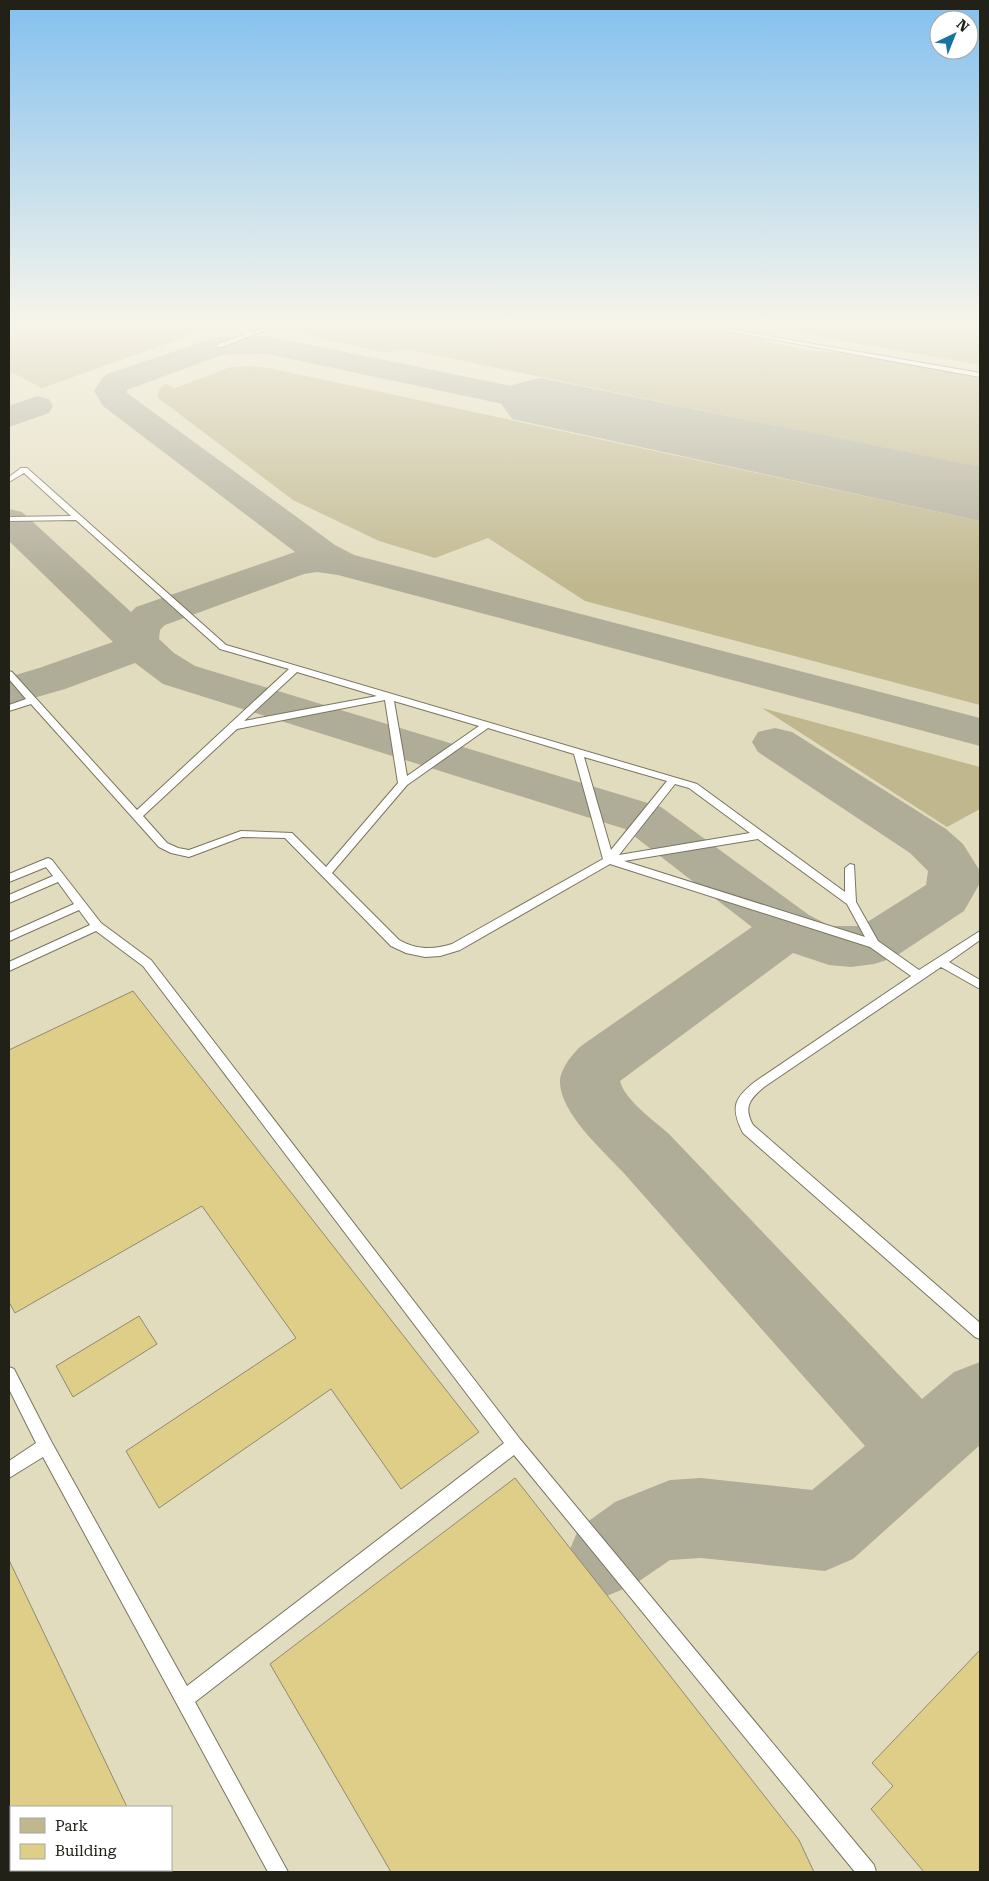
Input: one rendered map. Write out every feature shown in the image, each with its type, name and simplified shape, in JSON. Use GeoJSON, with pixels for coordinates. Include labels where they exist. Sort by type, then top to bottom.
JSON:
{"type":"FeatureCollection","features":[{"type":"Feature","properties":{"kind":"lane"},"geometry":{"type":"LineString","coordinates":[[9,480],[24,470],[216,643],[232,650],[693,786],[851,902],[874,944]]}},
{"type":"Feature","properties":{"kind":"lane"},"geometry":{"type":"LineString","coordinates":[[9,519],[77,518]]}},
{"type":"Feature","properties":{"kind":"lane"},"geometry":{"type":"LineString","coordinates":[[137,816],[296,668]]}},
{"type":"Feature","properties":{"kind":"lane"},"geometry":{"type":"LineString","coordinates":[[9,674],[163,845],[175,851],[189,854],[240,834],[288,835],[395,943],[407,950],[424,954],[440,953],[456,947],[608,860],[759,835]]}},
{"type":"Feature","properties":{"kind":"lane"},"geometry":{"type":"LineString","coordinates":[[235,726],[389,696]]}},
{"type":"Feature","properties":{"kind":"lane"},"geometry":{"type":"LineString","coordinates":[[389,696],[403,783]]}},
{"type":"Feature","properties":{"kind":"lane"},"geometry":{"type":"LineString","coordinates":[[9,708],[32,700]]}},
{"type":"Feature","properties":{"kind":"lane"},"geometry":{"type":"LineString","coordinates":[[326,873],[403,783],[487,725]]}},
{"type":"Feature","properties":{"kind":"lane"},"geometry":{"type":"LineString","coordinates":[[578,752],[608,860]]}},
{"type":"Feature","properties":{"kind":"lane"},"geometry":{"type":"LineString","coordinates":[[608,860],[673,780]]}},
{"type":"Feature","properties":{"kind":"lane"},"geometry":{"type":"LineString","coordinates":[[608,860],[874,944],[919,976]]}},
{"type":"Feature","properties":{"kind":"lane"},"geometry":{"type":"LineString","coordinates":[[9,878],[48,862],[97,926],[147,963],[515,1444],[867,1872]]}},
{"type":"Feature","properties":{"kind":"lane"},"geometry":{"type":"LineString","coordinates":[[850,868],[851,902]]}},
{"type":"Feature","properties":{"kind":"lane"},"geometry":{"type":"LineString","coordinates":[[9,899],[60,877]]}},
{"type":"Feature","properties":{"kind":"lane"},"geometry":{"type":"LineString","coordinates":[[9,937],[81,905]]}},
{"type":"Feature","properties":{"kind":"lane"},"geometry":{"type":"LineString","coordinates":[[9,967],[97,926]]}},
{"type":"Feature","properties":{"kind":"lane"},"geometry":{"type":"LineString","coordinates":[[980,935],[760,1084],[746,1095],[740,1106],[741,1117],[748,1129],[980,1332]]}},
{"type":"Feature","properties":{"kind":"lane"},"geometry":{"type":"LineString","coordinates":[[941,962],[980,985]]}},
{"type":"Feature","properties":{"kind":"lane"},"geometry":{"type":"LineString","coordinates":[[9,1374],[46,1446],[278,1872]]}},
{"type":"Feature","properties":{"kind":"lane"},"geometry":{"type":"LineString","coordinates":[[184,1699],[515,1444]]}},
{"type":"Feature","properties":{"kind":"lane"},"geometry":{"type":"LineString","coordinates":[[9,1470],[46,1446]]}},
{"type":"Feature","properties":{"kind":"shaded area"},"geometry":{"type":"Polygon","coordinates":[[[9,412],[980,412],[980,1872],[9,1872],[9,412]]]}},
{"type":"Feature","properties":{"kind":"green space"},"geometry":{"type":"Polygon","coordinates":[[[177,412],[472,412],[980,521],[980,705],[585,601],[488,538],[435,558],[379,541],[293,500],[177,412]]]}},
{"type":"Feature","properties":{"kind":"green space"},"geometry":{"type":"Polygon","coordinates":[[[708,412],[980,412],[980,468],[708,412]]]}},
{"type":"Feature","properties":{"kind":"green space"},"geometry":{"type":"Polygon","coordinates":[[[762,708],[980,767],[980,809],[947,827],[762,708]]]}},
{"type":"Feature","properties":{"kind":"building"},"geometry":{"type":"Polygon","coordinates":[[[133,991],[479,1432],[401,1489],[331,1389],[159,1508],[126,1451],[296,1338],[202,1206],[15,1313],[9,1302],[9,1050],[133,991]]]}},
{"type":"Feature","properties":{"kind":"building"},"geometry":{"type":"Polygon","coordinates":[[[139,1316],[157,1344],[73,1397],[56,1366],[139,1316]]]}},
{"type":"Feature","properties":{"kind":"building"},"geometry":{"type":"Polygon","coordinates":[[[515,1478],[799,1840],[814,1872],[391,1872],[270,1664],[515,1478]]]}},
{"type":"Feature","properties":{"kind":"building"},"geometry":{"type":"Polygon","coordinates":[[[9,1560],[127,1806],[9,1807],[9,1560]]]}},
{"type":"Feature","properties":{"kind":"building"},"geometry":{"type":"Polygon","coordinates":[[[980,1650],[980,1872],[924,1872],[871,1809],[893,1786],[872,1763],[980,1650]]]}},
{"type":"Feature","properties":{"kind":"taxiway"},"geometry":{"type":"LineString","coordinates":[[9,417],[22,412]]}},
{"type":"Feature","properties":{"kind":"taxiway"},"geometry":{"type":"LineString","coordinates":[[131,412],[321,553],[340,563]]}},
{"type":"Feature","properties":{"kind":"taxiway"},"geometry":{"type":"LineString","coordinates":[[9,520],[140,644]]}},
{"type":"Feature","properties":{"kind":"taxiway"},"geometry":{"type":"LineString","coordinates":[[151,616],[296,563],[317,560],[340,563]]}},
{"type":"Feature","properties":{"kind":"taxiway"},"geometry":{"type":"LineString","coordinates":[[340,563],[980,732]]}},
{"type":"Feature","properties":{"kind":"taxiway"},"geometry":{"type":"LineString","coordinates":[[140,644],[138,638],[139,630],[149,618]]}},
{"type":"Feature","properties":{"kind":"taxiway"},"geometry":{"type":"LineString","coordinates":[[9,692],[32,683],[49,680],[141,646],[140,644]]}},
{"type":"Feature","properties":{"kind":"taxiway"},"geometry":{"type":"LineString","coordinates":[[140,644],[159,662],[179,675],[643,818],[790,928]]}},
{"type":"Feature","properties":{"kind":"taxiway"},"geometry":{"type":"LineString","coordinates":[[775,742],[928,841],[945,856],[954,871],[954,883],[945,898],[874,944],[851,947],[829,945],[807,938],[790,928]]}},
{"type":"Feature","properties":{"kind":"taxiway"},"geometry":{"type":"LineString","coordinates":[[790,928],[612,1054],[593,1073],[590,1081],[591,1090],[596,1100],[612,1120],[645,1152],[919,1450]]}},
{"type":"Feature","properties":{"kind":"taxiway"},"geometry":{"type":"LineString","coordinates":[[919,1450],[980,1397]]}},
{"type":"Feature","properties":{"kind":"taxiway"},"geometry":{"type":"LineString","coordinates":[[607,1556],[643,1530],[670,1520],[701,1518],[825,1531],[919,1450]]}},
{"type":"Feature","properties":{"kind":"runway"},"geometry":{"type":"LineString","coordinates":[[588,412],[980,494]]}}]}
